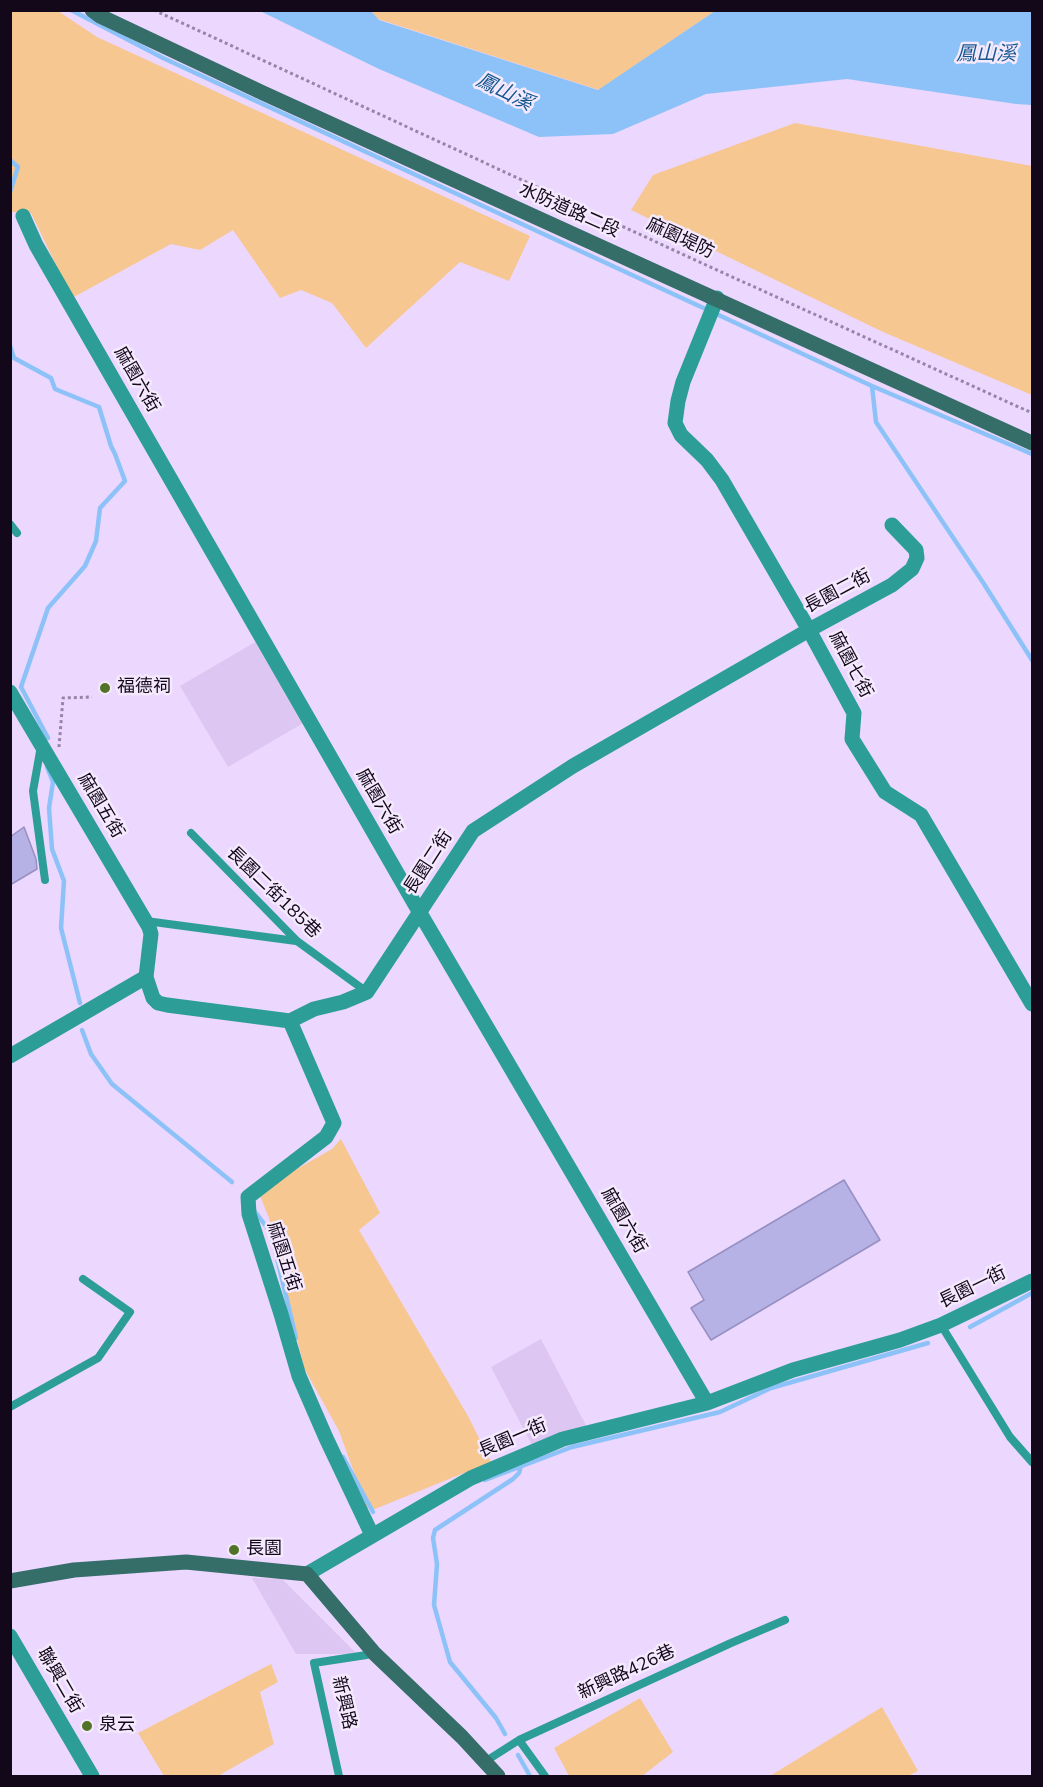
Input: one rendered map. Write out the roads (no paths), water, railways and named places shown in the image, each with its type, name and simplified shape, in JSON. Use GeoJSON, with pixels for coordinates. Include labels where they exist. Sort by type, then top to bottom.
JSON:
{"type":"FeatureCollection","features":[{"type":"Feature","properties":{"kind":"street","name":"水防道路二段"},"geometry":{"type":"LineString","coordinates":[[92,10],[100,16],[284,102],[1032,443]]}},
{"type":"Feature","properties":{"kind":"street","name":"麻園六街"},"geometry":{"type":"LineString","coordinates":[[23,216],[42,255],[420,913],[707,1403]]}},
{"type":"Feature","properties":{"kind":"street","name":"麻園七街"},"geometry":{"type":"LineString","coordinates":[[717,298],[683,382],[675,423],[681,435],[707,460],[722,480],[809,630],[854,713],[852,739],[885,792],[921,815],[1032,1004]]}},
{"type":"Feature","properties":{"kind":"street","name":"長園二街"},"geometry":{"type":"LineString","coordinates":[[367,992],[472,831],[573,766],[809,630],[892,585],[912,569],[917,558],[916,550],[892,525]]}},
{"type":"Feature","properties":{"kind":"street","name":"麻園五街"},"geometry":{"type":"LineString","coordinates":[[10,692],[146,921],[151,933],[146,977]]}},
{"type":"Feature","properties":{"kind":"street"},"geometry":{"type":"LineString","coordinates":[[10,1056],[146,977],[153,998],[158,1003],[290,1022],[314,1009],[343,1002],[367,992]]}},
{"type":"Feature","properties":{"kind":"street","name":"麻園五街"},"geometry":{"type":"LineString","coordinates":[[290,1022],[334,1124],[326,1137],[248,1197],[249,1214],[299,1376],[372,1535]]}},
{"type":"Feature","properties":{"kind":"street","name":"長園一街"},"geometry":{"type":"LineString","coordinates":[[307,1574],[471,1478],[563,1439],[707,1403],[793,1370],[900,1340],[941,1325],[1032,1281]]}},
{"type":"Feature","properties":{"kind":"street"},"geometry":{"type":"LineString","coordinates":[[10,1581],[74,1570],[186,1562],[307,1574],[375,1654],[462,1737],[498,1776]]}},
{"type":"Feature","properties":{"kind":"street","name":"聯興二街"},"geometry":{"type":"LineString","coordinates":[[10,1636],[92,1776]]}},
{"type":"Feature","properties":{"kind":"lane"},"geometry":{"type":"LineString","coordinates":[[10,524],[17,533]]}},
{"type":"Feature","properties":{"kind":"lane"},"geometry":{"type":"LineString","coordinates":[[41,745],[33,791],[45,880]]}},
{"type":"Feature","properties":{"kind":"lane","name":"長園二街185巷"},"geometry":{"type":"LineString","coordinates":[[191,833],[297,941],[367,992]]}},
{"type":"Feature","properties":{"kind":"lane"},"geometry":{"type":"LineString","coordinates":[[146,921],[297,941]]}},
{"type":"Feature","properties":{"kind":"lane"},"geometry":{"type":"LineString","coordinates":[[10,1407],[98,1358],[130,1312],[83,1279]]}},
{"type":"Feature","properties":{"kind":"lane"},"geometry":{"type":"LineString","coordinates":[[941,1325],[1010,1437],[1032,1462]]}},
{"type":"Feature","properties":{"kind":"lane","name":"新興路426巷"},"geometry":{"type":"LineString","coordinates":[[486,1761],[519,1740],[785,1620]]}},
{"type":"Feature","properties":{"kind":"lane","name":"新興路"},"geometry":{"type":"LineString","coordinates":[[339,1776],[314,1663],[375,1654]]}},
{"type":"Feature","properties":{"kind":"lane"},"geometry":{"type":"LineString","coordinates":[[519,1740],[545,1776]]}},
{"type":"Feature","properties":{"kind":"water","name":"鳳山溪"},"geometry":{"type":"Polygon","coordinates":[[[260,11],[371,11],[379,20],[598,90],[715,11],[1032,11],[1032,105],[847,79],[706,94],[613,134],[539,137],[379,69],[260,11]]]}},
{"type":"Feature","properties":{"kind":"waterway"},"geometry":{"type":"LineString","coordinates":[[71,10],[163,58],[872,386],[1032,454]]}},
{"type":"Feature","properties":{"kind":"waterway"},"geometry":{"type":"LineString","coordinates":[[10,160],[18,167],[10,192]]}},
{"type":"Feature","properties":{"kind":"waterway"},"geometry":{"type":"LineString","coordinates":[[10,346],[14,358],[51,378],[55,389],[99,407],[125,481],[100,508],[96,541],[85,566],[48,608],[21,687],[48,738]]}},
{"type":"Feature","properties":{"kind":"waterway"},"geometry":{"type":"LineString","coordinates":[[872,386],[876,422],[1032,660]]}},
{"type":"Feature","properties":{"kind":"waterway"},"geometry":{"type":"LineString","coordinates":[[47,767],[53,782],[49,808],[52,849],[64,881],[61,928],[80,1003]]}},
{"type":"Feature","properties":{"kind":"waterway"},"geometry":{"type":"LineString","coordinates":[[82,1030],[91,1054],[112,1084],[232,1182]]}},
{"type":"Feature","properties":{"kind":"waterway"},"geometry":{"type":"LineString","coordinates":[[253,1209],[271,1233],[296,1338]]}},
{"type":"Feature","properties":{"kind":"waterway"},"geometry":{"type":"LineString","coordinates":[[970,1327],[1032,1293]]}},
{"type":"Feature","properties":{"kind":"waterway"},"geometry":{"type":"LineString","coordinates":[[485,1480],[572,1447],[720,1412],[771,1388],[928,1343]]}},
{"type":"Feature","properties":{"kind":"waterway"},"geometry":{"type":"LineString","coordinates":[[343,1457],[373,1512]]}},
{"type":"Feature","properties":{"kind":"waterway"},"geometry":{"type":"LineString","coordinates":[[505,1734],[496,1718],[450,1662],[434,1605],[437,1564],[433,1538],[435,1530],[513,1479],[519,1473],[521,1466]]}},
{"type":"Feature","properties":{"kind":"waterway"},"geometry":{"type":"LineString","coordinates":[[518,1755],[530,1776]]}},
{"type":"Feature","properties":{"kind":"place","name":"福德祠"},"geometry":{"type":"Point","coordinates":[105,688]}},
{"type":"Feature","properties":{"kind":"place","name":"長園"},"geometry":{"type":"Point","coordinates":[234,1550]}},
{"type":"Feature","properties":{"kind":"place","name":"泉云"},"geometry":{"type":"Point","coordinates":[87,1726]}}]}
